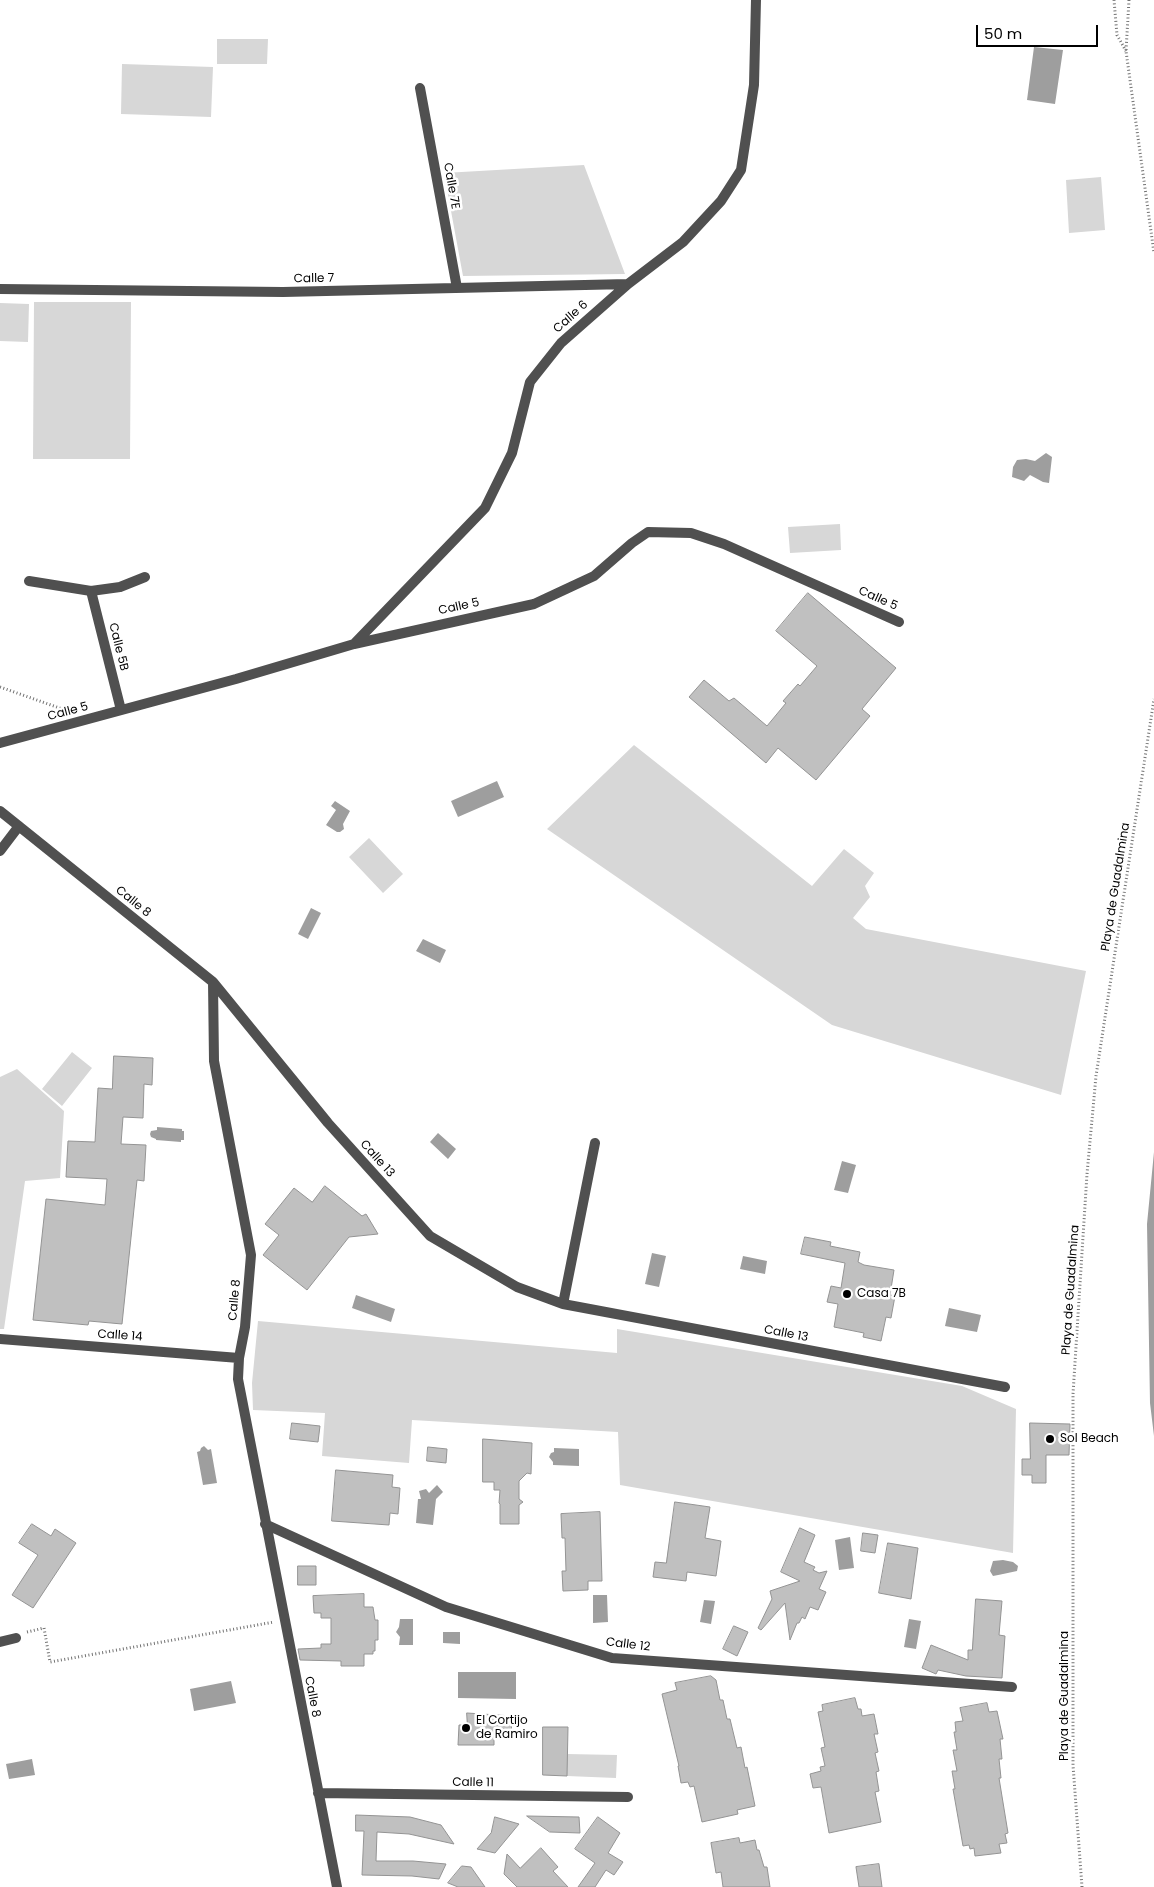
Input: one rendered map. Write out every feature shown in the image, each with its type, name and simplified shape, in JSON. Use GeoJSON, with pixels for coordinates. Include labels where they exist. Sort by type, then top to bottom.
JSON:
{"type":"FeatureCollection","features":[{"type":"Feature","properties":{"kind":"street","name":"Calle 6"},"geometry":{"type":"LineString","coordinates":[[354,644],[485,508],[512,453],[530,382],[561,343],[628,284],[683,242],[721,202],[741,170],[754,85],[756,0]]}},
{"type":"Feature","properties":{"kind":"street","name":"Calle 7E"},"geometry":{"type":"LineString","coordinates":[[420,88],[457,288]]}},
{"type":"Feature","properties":{"kind":"street","name":"Calle 7"},"geometry":{"type":"LineString","coordinates":[[0,289],[283,292],[628,284]]}},
{"type":"Feature","properties":{"kind":"street","name":"Calle 5"},"geometry":{"type":"LineString","coordinates":[[0,743],[236,680],[354,644],[534,604],[594,576],[632,543],[648,532],[691,533],[724,544],[899,622]]}},
{"type":"Feature","properties":{"kind":"street"},"geometry":{"type":"LineString","coordinates":[[29,581],[91,591],[120,587],[145,577]]}},
{"type":"Feature","properties":{"kind":"street","name":"Calle 5B"},"geometry":{"type":"LineString","coordinates":[[91,591],[121,710]]}},
{"type":"Feature","properties":{"kind":"street","name":"Calle 8"},"geometry":{"type":"LineString","coordinates":[[0,811],[213,982],[214,1062],[251,1255],[245,1327],[239,1358],[238,1379],[337,1887]]}},
{"type":"Feature","properties":{"kind":"street"},"geometry":{"type":"LineString","coordinates":[[0,851],[20,826]]}},
{"type":"Feature","properties":{"kind":"street","name":"Calle 13"},"geometry":{"type":"LineString","coordinates":[[213,982],[328,1123],[430,1236],[517,1287],[563,1304],[1005,1387]]}},
{"type":"Feature","properties":{"kind":"street"},"geometry":{"type":"LineString","coordinates":[[563,1304],[595,1143]]}},
{"type":"Feature","properties":{"kind":"street","name":"Calle 14"},"geometry":{"type":"LineString","coordinates":[[0,1339],[239,1358]]}},
{"type":"Feature","properties":{"kind":"street","name":"Calle 12"},"geometry":{"type":"LineString","coordinates":[[265,1524],[446,1607],[612,1658],[1012,1687]]}},
{"type":"Feature","properties":{"kind":"street"},"geometry":{"type":"LineString","coordinates":[[0,1642],[16,1638]]}},
{"type":"Feature","properties":{"kind":"street","name":"Calle 11"},"geometry":{"type":"LineString","coordinates":[[318,1793],[628,1797]]}},
{"type":"Feature","properties":{"kind":"path"},"geometry":{"type":"LineString","coordinates":[[1114,0],[1117,35],[1126,51]]}},
{"type":"Feature","properties":{"kind":"path"},"geometry":{"type":"LineString","coordinates":[[1129,0],[1126,51],[1154,253]]}},
{"type":"Feature","properties":{"kind":"path"},"geometry":{"type":"LineString","coordinates":[[0,687],[68,711],[72,723]]}},
{"type":"Feature","properties":{"kind":"path","name":"Playa de Guadalmina"},"geometry":{"type":"LineString","coordinates":[[1082,1887],[1073,1765],[1073,1394],[1087,1174],[1096,1076],[1154,699]]}},
{"type":"Feature","properties":{"kind":"path"},"geometry":{"type":"LineString","coordinates":[[16,1638],[17,1634],[44,1628],[50,1662],[284,1620]]}},
{"type":"Feature","properties":{"kind":"shaded area"},"geometry":{"type":"Polygon","coordinates":[[[217,39],[268,39],[267,64],[217,64],[217,39]]]}},
{"type":"Feature","properties":{"kind":"shaded area"},"geometry":{"type":"Polygon","coordinates":[[[1034,47],[1063,50],[1055,104],[1027,100],[1034,47]]]}},
{"type":"Feature","properties":{"kind":"shaded area"},"geometry":{"type":"Polygon","coordinates":[[[122,64],[213,67],[211,117],[121,114],[122,64]]]}},
{"type":"Feature","properties":{"kind":"shaded area"},"geometry":{"type":"Polygon","coordinates":[[[584,165],[625,274],[463,276],[444,173],[584,165]]]}},
{"type":"Feature","properties":{"kind":"shaded area"},"geometry":{"type":"Polygon","coordinates":[[[1101,177],[1105,230],[1069,233],[1066,180],[1101,177]]]}},
{"type":"Feature","properties":{"kind":"shaded area"},"geometry":{"type":"Polygon","coordinates":[[[34,302],[131,302],[130,459],[33,459],[34,302]]]}},
{"type":"Feature","properties":{"kind":"shaded area"},"geometry":{"type":"Polygon","coordinates":[[[0,303],[29,304],[28,342],[0,341],[0,303]]]}},
{"type":"Feature","properties":{"kind":"shaded area"},"geometry":{"type":"Polygon","coordinates":[[[1046,453],[1052,457],[1049,483],[1030,475],[1024,481],[1012,477],[1013,467],[1017,460],[1035,461],[1046,453]]]}},
{"type":"Feature","properties":{"kind":"shaded area"},"geometry":{"type":"Polygon","coordinates":[[[840,524],[841,550],[790,553],[788,527],[840,524]]]}},
{"type":"Feature","properties":{"kind":"shaded area"},"geometry":{"type":"Polygon","coordinates":[[[634,745],[812,886],[844,849],[874,873],[865,886],[870,897],[853,918],[866,929],[1086,971],[1061,1095],[832,1025],[547,829],[634,745]]]}},
{"type":"Feature","properties":{"kind":"shaded area"},"geometry":{"type":"Polygon","coordinates":[[[497,781],[504,797],[458,817],[451,801],[497,781]]]}},
{"type":"Feature","properties":{"kind":"shaded area"},"geometry":{"type":"Polygon","coordinates":[[[335,801],[350,811],[343,824],[344,829],[340,832],[326,825],[336,810],[331,806],[335,801]]]}},
{"type":"Feature","properties":{"kind":"shaded area"},"geometry":{"type":"Polygon","coordinates":[[[369,838],[403,874],[383,893],[349,857],[369,838]]]}},
{"type":"Feature","properties":{"kind":"shaded area"},"geometry":{"type":"Polygon","coordinates":[[[311,908],[321,913],[308,939],[298,934],[311,908]]]}},
{"type":"Feature","properties":{"kind":"shaded area"},"geometry":{"type":"Polygon","coordinates":[[[423,939],[446,950],[440,963],[416,951],[423,939]]]}},
{"type":"Feature","properties":{"kind":"shaded area"},"geometry":{"type":"Polygon","coordinates":[[[72,1052],[92,1068],[62,1106],[42,1089],[72,1052]]]}},
{"type":"Feature","properties":{"kind":"shaded area"},"geometry":{"type":"Polygon","coordinates":[[[17,1069],[64,1111],[60,1178],[25,1181],[4,1329],[0,1329],[0,1077],[17,1069]]]}},
{"type":"Feature","properties":{"kind":"shaded area"},"geometry":{"type":"Polygon","coordinates":[[[157,1127],[182,1129],[184,1131],[184,1140],[181,1140],[181,1142],[156,1140],[150,1134],[151,1131],[157,1130],[157,1127]]]}},
{"type":"Feature","properties":{"kind":"shaded area"},"geometry":{"type":"Polygon","coordinates":[[[438,1133],[456,1149],[448,1159],[430,1142],[438,1133]]]}},
{"type":"Feature","properties":{"kind":"shaded area"},"geometry":{"type":"Polygon","coordinates":[[[1154,1152],[1154,1436],[1150,1403],[1147,1224],[1154,1152]]]}},
{"type":"Feature","properties":{"kind":"shaded area"},"geometry":{"type":"Polygon","coordinates":[[[842,1161],[856,1165],[848,1193],[834,1190],[842,1161]]]}},
{"type":"Feature","properties":{"kind":"shaded area"},"geometry":{"type":"Polygon","coordinates":[[[652,1253],[666,1256],[659,1287],[645,1284],[652,1253]]]}},
{"type":"Feature","properties":{"kind":"shaded area"},"geometry":{"type":"Polygon","coordinates":[[[743,1256],[767,1261],[765,1274],[740,1269],[743,1256]]]}},
{"type":"Feature","properties":{"kind":"shaded area"},"geometry":{"type":"Polygon","coordinates":[[[356,1295],[395,1309],[391,1322],[352,1308],[356,1295]]]}},
{"type":"Feature","properties":{"kind":"shaded area"},"geometry":{"type":"Polygon","coordinates":[[[949,1308],[981,1315],[977,1332],[945,1326],[949,1308]]]}},
{"type":"Feature","properties":{"kind":"shaded area"},"geometry":{"type":"Polygon","coordinates":[[[258,1321],[617,1353],[617,1329],[962,1386],[1016,1409],[1013,1553],[620,1485],[618,1432],[412,1420],[409,1463],[322,1456],[325,1413],[253,1410],[252,1383],[258,1321]]]}},
{"type":"Feature","properties":{"kind":"shaded area"},"geometry":{"type":"Polygon","coordinates":[[[204,1446],[208,1450],[211,1449],[217,1483],[203,1485],[197,1452],[204,1446]]]}},
{"type":"Feature","properties":{"kind":"shaded area"},"geometry":{"type":"Polygon","coordinates":[[[554,1448],[579,1449],[579,1466],[553,1465],[549,1457],[554,1452],[554,1448]]]}},
{"type":"Feature","properties":{"kind":"shaded area"},"geometry":{"type":"Polygon","coordinates":[[[437,1485],[443,1492],[436,1499],[433,1525],[416,1523],[418,1499],[421,1499],[419,1491],[426,1489],[429,1493],[437,1485]]]}},
{"type":"Feature","properties":{"kind":"shaded area"},"geometry":{"type":"Polygon","coordinates":[[[850,1537],[854,1568],[839,1570],[835,1540],[850,1537]]]}},
{"type":"Feature","properties":{"kind":"shaded area"},"geometry":{"type":"Polygon","coordinates":[[[993,1561],[1013,1562],[1018,1566],[1017,1571],[993,1576],[990,1571],[993,1561]]]}},
{"type":"Feature","properties":{"kind":"shaded area"},"geometry":{"type":"Polygon","coordinates":[[[593,1595],[607,1595],[608,1622],[593,1623],[593,1595]]]}},
{"type":"Feature","properties":{"kind":"shaded area"},"geometry":{"type":"Polygon","coordinates":[[[704,1600],[715,1601],[711,1624],[700,1622],[704,1600]]]}},
{"type":"Feature","properties":{"kind":"shaded area"},"geometry":{"type":"Polygon","coordinates":[[[400,1619],[413,1619],[413,1645],[399,1645],[400,1637],[396,1632],[400,1619]]]}},
{"type":"Feature","properties":{"kind":"shaded area"},"geometry":{"type":"Polygon","coordinates":[[[909,1619],[921,1621],[916,1649],[904,1647],[909,1619]]]}},
{"type":"Feature","properties":{"kind":"shaded area"},"geometry":{"type":"Polygon","coordinates":[[[443,1632],[460,1632],[460,1644],[443,1643],[443,1632]]]}},
{"type":"Feature","properties":{"kind":"shaded area"},"geometry":{"type":"Polygon","coordinates":[[[458,1672],[516,1672],[516,1699],[458,1698],[458,1672]]]}},
{"type":"Feature","properties":{"kind":"shaded area"},"geometry":{"type":"Polygon","coordinates":[[[231,1681],[236,1703],[194,1711],[190,1689],[231,1681]]]}},
{"type":"Feature","properties":{"kind":"shaded area"},"geometry":{"type":"Polygon","coordinates":[[[567,1754],[617,1755],[616,1778],[567,1776],[567,1754]]]}},
{"type":"Feature","properties":{"kind":"shaded area"},"geometry":{"type":"Polygon","coordinates":[[[32,1759],[35,1775],[9,1779],[6,1764],[32,1759]]]}},
{"type":"Feature","properties":{"kind":"building"},"geometry":{"type":"Polygon","coordinates":[[[808,593],[896,668],[862,709],[870,716],[816,780],[778,748],[766,763],[689,697],[704,680],[729,701],[734,698],[767,726],[786,703],[783,701],[798,684],[800,686],[817,666],[776,631],[808,593]]]}},
{"type":"Feature","properties":{"kind":"building"},"geometry":{"type":"Polygon","coordinates":[[[114,1056],[153,1058],[152,1085],[144,1084],[143,1118],[123,1117],[121,1144],[146,1145],[144,1181],[137,1180],[122,1324],[89,1321],[88,1325],[33,1320],[46,1199],[105,1205],[107,1179],[66,1177],[68,1141],[95,1142],[98,1088],[112,1089],[114,1056]]]}},
{"type":"Feature","properties":{"kind":"building"},"geometry":{"type":"Polygon","coordinates":[[[325,1186],[362,1216],[366,1214],[378,1234],[349,1237],[307,1290],[263,1255],[279,1235],[265,1224],[294,1188],[312,1202],[325,1186]]]}},
{"type":"Feature","properties":{"kind":"building","name":"Casa 7B"},"geometry":{"type":"Polygon","coordinates":[[[805,1237],[831,1242],[830,1246],[860,1252],[858,1262],[864,1265],[894,1270],[890,1295],[895,1296],[891,1318],[886,1317],[881,1341],[863,1337],[864,1333],[834,1327],[838,1304],[827,1302],[831,1286],[841,1288],[845,1263],[801,1254],[805,1237]]]}},
{"type":"Feature","properties":{"kind":"building"},"geometry":{"type":"Polygon","coordinates":[[[292,1423],[320,1426],[318,1442],[290,1439],[292,1423]]]}},
{"type":"Feature","properties":{"kind":"building","name":"Sol Beach"},"geometry":{"type":"Polygon","coordinates":[[[1030,1423],[1070,1424],[1069,1455],[1046,1455],[1046,1483],[1032,1483],[1032,1475],[1022,1475],[1022,1459],[1030,1459],[1030,1423]]]}},
{"type":"Feature","properties":{"kind":"building"},"geometry":{"type":"Polygon","coordinates":[[[483,1439],[532,1443],[531,1474],[527,1473],[519,1481],[519,1499],[523,1502],[519,1505],[519,1524],[500,1524],[500,1490],[494,1490],[494,1482],[483,1482],[483,1439]]]}},
{"type":"Feature","properties":{"kind":"building"},"geometry":{"type":"Polygon","coordinates":[[[428,1447],[447,1449],[446,1463],[427,1461],[428,1447]]]}},
{"type":"Feature","properties":{"kind":"building"},"geometry":{"type":"Polygon","coordinates":[[[336,1470],[393,1475],[392,1487],[400,1488],[398,1514],[390,1513],[389,1525],[332,1521],[336,1470]]]}},
{"type":"Feature","properties":{"kind":"building"},"geometry":{"type":"Polygon","coordinates":[[[675,1502],[710,1507],[705,1538],[721,1541],[716,1576],[687,1572],[686,1581],[653,1577],[655,1562],[666,1563],[675,1502]]]}},
{"type":"Feature","properties":{"kind":"building"},"geometry":{"type":"Polygon","coordinates":[[[600,1512],[602,1581],[588,1581],[588,1590],[563,1591],[562,1571],[566,1571],[565,1538],[562,1538],[561,1514],[600,1512]]]}},
{"type":"Feature","properties":{"kind":"building"},"geometry":{"type":"Polygon","coordinates":[[[32,1524],[51,1536],[55,1529],[76,1543],[33,1608],[12,1595],[38,1555],[19,1543],[32,1524]]]}},
{"type":"Feature","properties":{"kind":"building"},"geometry":{"type":"Polygon","coordinates":[[[800,1528],[815,1535],[804,1562],[815,1567],[813,1570],[819,1573],[827,1571],[819,1589],[826,1592],[818,1610],[810,1607],[805,1619],[802,1617],[799,1623],[797,1623],[790,1640],[785,1603],[761,1630],[758,1628],[772,1599],[770,1591],[800,1581],[781,1572],[800,1528]]]}},
{"type":"Feature","properties":{"kind":"building"},"geometry":{"type":"Polygon","coordinates":[[[863,1533],[878,1535],[875,1553],[861,1551],[863,1533]]]}},
{"type":"Feature","properties":{"kind":"building"},"geometry":{"type":"Polygon","coordinates":[[[888,1543],[918,1548],[911,1599],[879,1593],[888,1543]]]}},
{"type":"Feature","properties":{"kind":"building"},"geometry":{"type":"Polygon","coordinates":[[[298,1566],[316,1566],[316,1585],[298,1585],[298,1566]]]}},
{"type":"Feature","properties":{"kind":"building"},"geometry":{"type":"Polygon","coordinates":[[[364,1594],[364,1607],[373,1607],[375,1620],[378,1620],[378,1640],[375,1640],[375,1651],[373,1651],[373,1654],[364,1654],[364,1666],[341,1666],[341,1661],[300,1660],[298,1649],[321,1648],[321,1644],[331,1644],[331,1618],[321,1618],[321,1613],[314,1613],[313,1596],[364,1594]]]}},
{"type":"Feature","properties":{"kind":"building"},"geometry":{"type":"Polygon","coordinates":[[[976,1599],[1002,1601],[999,1635],[1005,1636],[1002,1678],[966,1676],[938,1670],[936,1674],[922,1668],[931,1645],[968,1660],[968,1650],[972,1650],[976,1599]]]}},
{"type":"Feature","properties":{"kind":"building"},"geometry":{"type":"Polygon","coordinates":[[[734,1626],[748,1632],[737,1656],[723,1649],[734,1626]]]}},
{"type":"Feature","properties":{"kind":"building"},"geometry":{"type":"Polygon","coordinates":[[[711,1676],[716,1680],[720,1700],[723,1700],[727,1719],[730,1719],[737,1748],[741,1747],[755,1806],[737,1810],[738,1814],[702,1822],[694,1786],[690,1787],[688,1782],[681,1783],[679,1766],[662,1694],[677,1690],[675,1683],[711,1676]]]}},
{"type":"Feature","properties":{"kind":"building"},"geometry":{"type":"Polygon","coordinates":[[[855,1698],[858,1709],[861,1709],[862,1716],[874,1714],[878,1734],[874,1734],[878,1752],[875,1753],[879,1771],[876,1772],[879,1791],[875,1792],[881,1822],[829,1833],[821,1787],[813,1788],[810,1774],[821,1771],[820,1767],[825,1766],[821,1748],[825,1747],[818,1712],[823,1711],[822,1705],[855,1698]]]}},
{"type":"Feature","properties":{"kind":"building"},"geometry":{"type":"Polygon","coordinates":[[[987,1703],[989,1712],[997,1711],[1003,1739],[1000,1739],[1002,1759],[999,1759],[1001,1778],[999,1778],[1008,1833],[1005,1834],[1007,1843],[999,1844],[1001,1853],[975,1856],[974,1848],[970,1849],[969,1845],[963,1846],[953,1789],[955,1789],[952,1771],[957,1771],[953,1750],[957,1750],[954,1732],[956,1732],[955,1722],[963,1721],[960,1708],[987,1703]]]}},
{"type":"Feature","properties":{"kind":"building"},"geometry":{"type":"Polygon","coordinates":[[[467,1713],[512,1716],[511,1738],[494,1739],[494,1745],[458,1745],[459,1725],[467,1725],[467,1713]]]}},
{"type":"Feature","properties":{"kind":"building"},"geometry":{"type":"Polygon","coordinates":[[[543,1727],[568,1727],[567,1776],[543,1775],[543,1727]]]}},
{"type":"Feature","properties":{"kind":"building"},"geometry":{"type":"Polygon","coordinates":[[[356,1815],[410,1817],[441,1825],[454,1844],[409,1834],[377,1832],[376,1861],[413,1861],[446,1864],[439,1879],[412,1876],[362,1875],[364,1831],[356,1831],[356,1815]]]}},
{"type":"Feature","properties":{"kind":"building"},"geometry":{"type":"Polygon","coordinates":[[[527,1816],[579,1817],[580,1833],[550,1832],[527,1816]]]}},
{"type":"Feature","properties":{"kind":"building"},"geometry":{"type":"Polygon","coordinates":[[[495,1817],[519,1824],[495,1853],[477,1849],[491,1833],[495,1817]]]}},
{"type":"Feature","properties":{"kind":"building"},"geometry":{"type":"Polygon","coordinates":[[[598,1817],[620,1833],[608,1853],[623,1862],[614,1875],[606,1870],[595,1887],[578,1887],[595,1863],[575,1849],[598,1817]]]}},
{"type":"Feature","properties":{"kind":"building"},"geometry":{"type":"Polygon","coordinates":[[[739,1838],[740,1843],[755,1840],[764,1867],[767,1867],[770,1887],[723,1887],[721,1872],[716,1873],[711,1843],[739,1838]]]}},
{"type":"Feature","properties":{"kind":"building"},"geometry":{"type":"Polygon","coordinates":[[[541,1848],[558,1867],[553,1871],[568,1887],[517,1887],[504,1874],[507,1854],[520,1868],[541,1848]]]}},
{"type":"Feature","properties":{"kind":"building"},"geometry":{"type":"Polygon","coordinates":[[[879,1864],[882,1887],[859,1887],[856,1867],[879,1864]]]}},
{"type":"Feature","properties":{"kind":"building"},"geometry":{"type":"Polygon","coordinates":[[[462,1866],[471,1867],[485,1887],[458,1887],[448,1883],[462,1866]]]}},
{"type":"Feature","properties":{"kind":"place","name":"Casa 7B"},"geometry":{"type":"Point","coordinates":[847,1294]}},
{"type":"Feature","properties":{"kind":"place","name":"Sol Beach"},"geometry":{"type":"Point","coordinates":[1050,1439]}},
{"type":"Feature","properties":{"kind":"place","name":"El Cortijo de Ramiro"},"geometry":{"type":"Point","coordinates":[466,1728]}}]}
